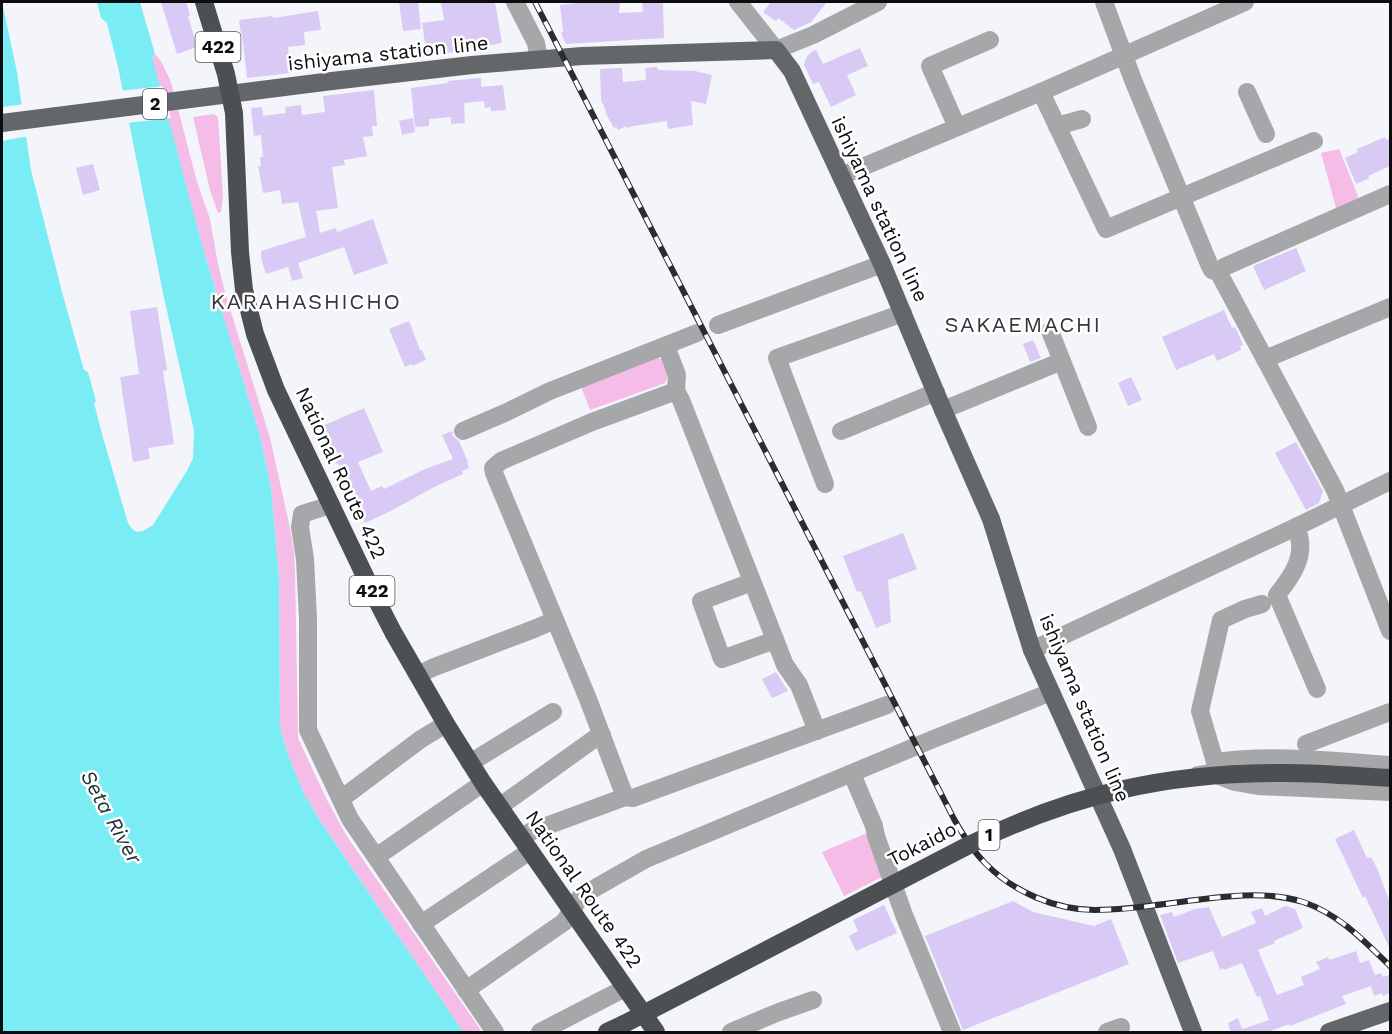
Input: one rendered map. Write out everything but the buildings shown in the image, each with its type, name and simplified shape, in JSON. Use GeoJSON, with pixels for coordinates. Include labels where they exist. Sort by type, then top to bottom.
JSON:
{"type":"FeatureCollection","features":[{"type":"Feature","properties":{"kind":"highway","name":"National Route 422"},"geometry":{"type":"LineString","coordinates":[[204,2],[231,94],[235,130],[240,252],[249,313],[276,390],[393,633],[446,724],[499,807],[656,1032]]}},
{"type":"Feature","properties":{"kind":"highway","name":"Tokaido"},"geometry":{"type":"LineString","coordinates":[[615,1028],[992,833],[1068,803],[1146,783],[1224,774],[1287,773],[1390,778]]}},
{"type":"Feature","properties":{"kind":"main road","name":"ishiyama station line"},"geometry":{"type":"LineString","coordinates":[[231,94],[442,68],[539,59],[776,50],[792,71],[882,264],[991,519],[1032,650],[1138,888],[1193,1032]]}},
{"type":"Feature","properties":{"kind":"main road","name":"2"},"geometry":{"type":"LineString","coordinates":[[2,123],[231,94]]}},
{"type":"Feature","properties":{"kind":"main road"},"geometry":{"type":"LineString","coordinates":[[1329,1032],[1390,1011]]}},
{"type":"Feature","properties":{"kind":"street"},"geometry":{"type":"LineString","coordinates":[[515,2],[536,43],[539,59]]}},
{"type":"Feature","properties":{"kind":"street"},"geometry":{"type":"LineString","coordinates":[[738,2],[776,50],[813,35],[878,2]]}},
{"type":"Feature","properties":{"kind":"street"},"geometry":{"type":"LineString","coordinates":[[1104,2],[1133,80],[1212,270],[1220,273]]}},
{"type":"Feature","properties":{"kind":"street"},"geometry":{"type":"LineString","coordinates":[[841,176],[1041,92],[1245,2]]}},
{"type":"Feature","properties":{"kind":"street"},"geometry":{"type":"LineString","coordinates":[[957,127],[930,66],[990,40]]}},
{"type":"Feature","properties":{"kind":"street"},"geometry":{"type":"LineString","coordinates":[[1041,92],[1106,229],[1314,141]]}},
{"type":"Feature","properties":{"kind":"street"},"geometry":{"type":"LineString","coordinates":[[1247,92],[1266,134]]}},
{"type":"Feature","properties":{"kind":"street"},"geometry":{"type":"LineString","coordinates":[[1057,126],[1082,119]]}},
{"type":"Feature","properties":{"kind":"street"},"geometry":{"type":"LineString","coordinates":[[1220,273],[1224,267],[1390,194]]}},
{"type":"Feature","properties":{"kind":"street"},"geometry":{"type":"LineString","coordinates":[[718,325],[882,264]]}},
{"type":"Feature","properties":{"kind":"street"},"geometry":{"type":"LineString","coordinates":[[1220,273],[1335,490],[1390,631]]}},
{"type":"Feature","properties":{"kind":"street"},"geometry":{"type":"LineString","coordinates":[[1265,359],[1390,307]]}},
{"type":"Feature","properties":{"kind":"street"},"geometry":{"type":"LineString","coordinates":[[825,484],[777,358],[903,313]]}},
{"type":"Feature","properties":{"kind":"street"},"geometry":{"type":"LineString","coordinates":[[1050,331],[1088,427]]}},
{"type":"Feature","properties":{"kind":"street"},"geometry":{"type":"LineString","coordinates":[[463,431],[550,391],[697,333]]}},
{"type":"Feature","properties":{"kind":"street"},"geometry":{"type":"LineString","coordinates":[[666,346],[676,375],[676,391],[785,665],[799,685],[817,731]]}},
{"type":"Feature","properties":{"kind":"street"},"geometry":{"type":"LineString","coordinates":[[943,410],[1062,361]]}},
{"type":"Feature","properties":{"kind":"street"},"geometry":{"type":"LineString","coordinates":[[625,797],[586,693],[493,468],[501,461],[592,422],[676,391]]}},
{"type":"Feature","properties":{"kind":"street"},"geometry":{"type":"LineString","coordinates":[[841,431],[936,392]]}},
{"type":"Feature","properties":{"kind":"street"},"geometry":{"type":"LineString","coordinates":[[1032,650],[1390,481]]}},
{"type":"Feature","properties":{"kind":"street"},"geometry":{"type":"LineString","coordinates":[[331,504],[302,513],[300,527],[305,559],[308,619],[308,730],[350,819],[495,1032]]}},
{"type":"Feature","properties":{"kind":"street"},"geometry":{"type":"LineString","coordinates":[[1296,527],[1301,538],[1301,555],[1290,579],[1277,595],[1317,689]]}},
{"type":"Feature","properties":{"kind":"street"},"geometry":{"type":"LineString","coordinates":[[752,582],[701,601],[722,659],[775,640]]}},
{"type":"Feature","properties":{"kind":"street"},"geometry":{"type":"LineString","coordinates":[[1262,604],[1221,620],[1200,711],[1215,768],[1235,782],[1258,786],[1390,792]]}},
{"type":"Feature","properties":{"kind":"street"},"geometry":{"type":"LineString","coordinates":[[418,675],[555,620]]}},
{"type":"Feature","properties":{"kind":"street"},"geometry":{"type":"LineString","coordinates":[[466,990],[564,922],[581,896],[646,859],[1051,692]]}},
{"type":"Feature","properties":{"kind":"street"},"geometry":{"type":"LineString","coordinates":[[421,924],[525,844],[530,832],[625,797],[633,798],[887,705]]}},
{"type":"Feature","properties":{"kind":"street"},"geometry":{"type":"LineString","coordinates":[[470,763],[553,712]]}},
{"type":"Feature","properties":{"kind":"street"},"geometry":{"type":"LineString","coordinates":[[1306,744],[1390,712]]}},
{"type":"Feature","properties":{"kind":"street"},"geometry":{"type":"LineString","coordinates":[[341,799],[421,739],[446,724]]}},
{"type":"Feature","properties":{"kind":"street"},"geometry":{"type":"LineString","coordinates":[[499,807],[602,735]]}},
{"type":"Feature","properties":{"kind":"street"},"geometry":{"type":"LineString","coordinates":[[643,1014],[985,837],[1052,809],[1147,782],[1215,768],[1235,759],[1390,765]]}},
{"type":"Feature","properties":{"kind":"street"},"geometry":{"type":"LineString","coordinates":[[852,774],[874,826],[892,885],[952,1032]]}},
{"type":"Feature","properties":{"kind":"street"},"geometry":{"type":"LineString","coordinates":[[376,857],[483,783]]}},
{"type":"Feature","properties":{"kind":"street"},"geometry":{"type":"LineString","coordinates":[[540,1032],[625,988]]}},
{"type":"Feature","properties":{"kind":"street"},"geometry":{"type":"LineString","coordinates":[[731,1032],[813,1000]]}},
{"type":"Feature","properties":{"kind":"shaded area"},"geometry":{"type":"Polygon","coordinates":[[[155,54],[171,82],[197,182],[210,219],[226,296],[270,438],[290,528],[295,570],[298,738],[346,835],[482,1032],[463,1032],[321,822],[304,794],[287,752],[280,727],[279,577],[271,488],[260,436],[204,252],[151,56],[155,54]]]}},
{"type":"Feature","properties":{"kind":"shaded area"},"geometry":{"type":"Polygon","coordinates":[[[213,114],[218,117],[223,197],[221,212],[218,213],[210,190],[193,117],[213,114]]]}},
{"type":"Feature","properties":{"kind":"shaded area"},"geometry":{"type":"Polygon","coordinates":[[[1339,149],[1360,201],[1336,208],[1321,153],[1339,149]]]}},
{"type":"Feature","properties":{"kind":"shaded area"},"geometry":{"type":"Polygon","coordinates":[[[654,357],[665,360],[670,372],[665,383],[590,410],[580,384],[654,357]]]}},
{"type":"Feature","properties":{"kind":"shaded area"},"geometry":{"type":"Polygon","coordinates":[[[867,833],[884,876],[844,896],[822,852],[867,833]]]}},
{"type":"Feature","properties":{"kind":"water","name":"Seta River"},"geometry":{"type":"Polygon","coordinates":[[[2,2],[17,72],[31,170],[62,292],[84,370],[88,372],[102,434],[128,523],[137,532],[153,525],[188,469],[193,458],[194,431],[163,293],[118,67],[107,23],[101,18],[97,2],[140,2],[155,54],[152,57],[204,252],[260,436],[271,488],[279,577],[280,727],[287,752],[304,794],[321,822],[463,1032],[2,1032],[2,2]]]}},
{"type":"Feature","properties":{"kind":"pier"},"geometry":{"type":"Polygon","coordinates":[[[163,86],[171,118],[127,123],[120,91],[163,86]]]}},
{"type":"Feature","properties":{"kind":"pier"},"geometry":{"type":"Polygon","coordinates":[[[25,104],[29,136],[2,141],[2,107],[25,104]]]}},
{"type":"Feature","properties":{"kind":"railway"},"geometry":{"type":"LineString","coordinates":[[535,2],[954,819],[980,858],[996,873],[1022,891],[1065,907],[1095,910],[1123,909],[1241,896],[1279,897],[1303,902],[1339,921],[1361,938],[1390,966]]}},
{"type":"Feature","properties":{"kind":"district","name":"KARAHASHICHO"},"geometry":{"type":"Point","coordinates":[306,301]}},
{"type":"Feature","properties":{"kind":"district","name":"SAKAEMACHI"},"geometry":{"type":"Point","coordinates":[1023,324]}}]}
